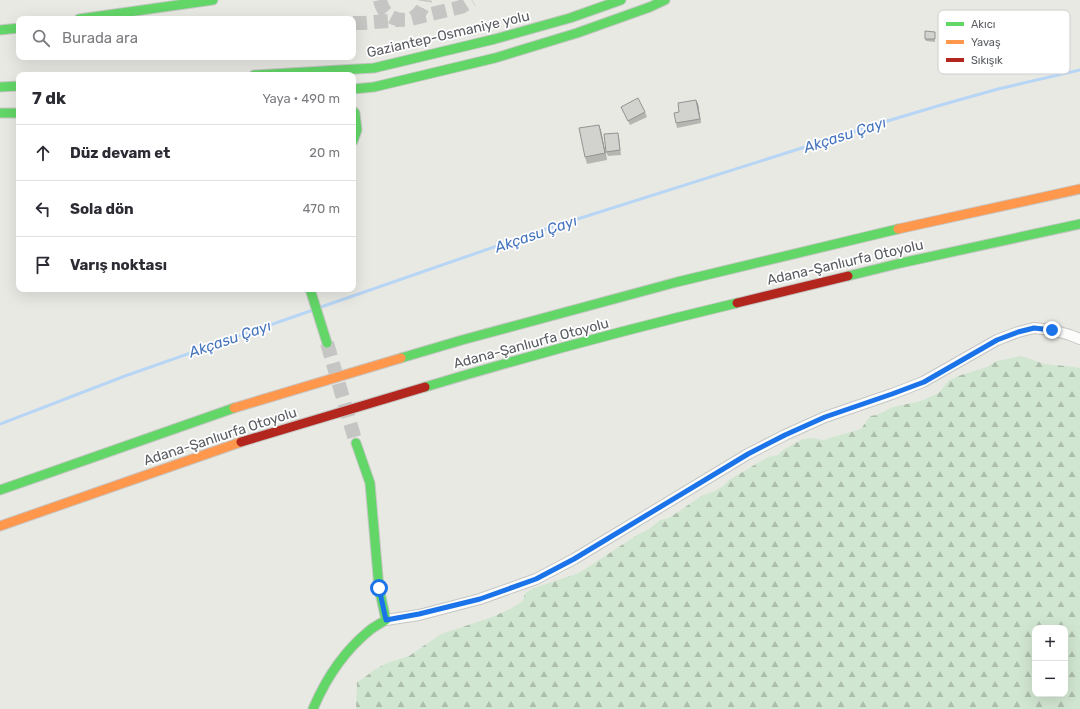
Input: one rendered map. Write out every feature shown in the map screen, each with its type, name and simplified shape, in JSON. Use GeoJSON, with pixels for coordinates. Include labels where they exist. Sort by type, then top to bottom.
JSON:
{"type":"FeatureCollection","features":[{"type":"Feature","properties":{"kind":"main road"},"geometry":{"type":"LineString","coordinates":[[98,16],[213,0]]}},
{"type":"Feature","properties":{"kind":"main road","name":"Gaziantep-Osmaniye yolu"},"geometry":{"type":"LineString","coordinates":[[305,72],[374,68],[495,39],[570,18],[621,0]]}},
{"type":"Feature","properties":{"kind":"main road"},"geometry":{"type":"LineString","coordinates":[[356,89],[374,87],[495,58],[577,33],[650,7],[665,0]]}},
{"type":"Feature","properties":{"kind":"main road"},"geometry":{"type":"LineString","coordinates":[[0,30],[16,28]]}},
{"type":"Feature","properties":{"kind":"main road"},"geometry":{"type":"LineString","coordinates":[[0,87],[16,86]]}},
{"type":"Feature","properties":{"kind":"main road"},"geometry":{"type":"LineString","coordinates":[[0,114],[16,113]]}},
{"type":"Feature","properties":{"kind":"main road","name":"Adana-Şanlıurfa Otoyolu"},"geometry":{"type":"LineString","coordinates":[[0,490],[245,404],[462,340],[692,278],[893,230],[1080,189]]}},
{"type":"Feature","properties":{"kind":"main road","name":"Adana-Şanlıurfa Otoyolu"},"geometry":{"type":"LineString","coordinates":[[0,526],[256,437],[472,373],[693,313],[901,263],[1080,224]]}},
{"type":"Feature","properties":{"kind":"main road"},"geometry":{"type":"LineString","coordinates":[[311,292],[327,343]]}},
{"type":"Feature","properties":{"kind":"main road"},"geometry":{"type":"LineString","coordinates":[[313,709],[331,673],[344,656],[369,630],[386,620],[379,588],[370,483],[356,443]]}},
{"type":"Feature","properties":{"kind":"street"},"geometry":{"type":"LineString","coordinates":[[386,620],[419,614],[480,599],[536,579],[574,559],[766,444],[825,417],[924,382],[997,340],[1034,328],[1070,334],[1080,339]]}},
{"type":"Feature","properties":{"kind":"green space"},"geometry":{"type":"Polygon","coordinates":[[[1021,356],[1045,364],[1080,368],[1080,709],[356,709],[357,682],[374,670],[387,663],[409,656],[441,634],[492,617],[510,609],[523,601],[525,593],[534,588],[579,573],[637,535],[649,529],[660,520],[669,518],[703,495],[715,491],[729,480],[768,457],[778,455],[783,450],[803,439],[812,438],[823,440],[861,429],[870,416],[877,415],[893,407],[921,401],[939,393],[948,381],[958,376],[987,367],[997,361],[1021,356]]]}},
{"type":"Feature","properties":{"kind":"building"},"geometry":{"type":"Polygon","coordinates":[[[925,31],[935,32],[935,39],[925,39],[925,31]]]}},
{"type":"Feature","properties":{"kind":"building"},"geometry":{"type":"Polygon","coordinates":[[[638,98],[645,112],[628,121],[621,107],[638,98]]]}},
{"type":"Feature","properties":{"kind":"building"},"geometry":{"type":"Polygon","coordinates":[[[696,100],[700,119],[676,123],[674,113],[679,112],[678,103],[696,100]]]}},
{"type":"Feature","properties":{"kind":"building"},"geometry":{"type":"Polygon","coordinates":[[[599,125],[605,153],[585,157],[579,128],[599,125]]]}},
{"type":"Feature","properties":{"kind":"building"},"geometry":{"type":"Polygon","coordinates":[[[618,133],[620,150],[606,152],[604,134],[618,133]]]}},
{"type":"Feature","properties":{"kind":"waterway","name":"Akçasu Çayı"},"geometry":{"type":"LineString","coordinates":[[1070,72],[1080,70]]}},
{"type":"Feature","properties":{"kind":"waterway","name":"Akçasu Çayı"},"geometry":{"type":"LineString","coordinates":[[321,307],[546,229],[884,122],[998,89],[1063,74]]}},
{"type":"Feature","properties":{"kind":"waterway","name":"Akçasu Çayı"},"geometry":{"type":"LineString","coordinates":[[0,424],[125,376],[313,310]]}},
{"type":"Feature","properties":{"kind":"tunnel"},"geometry":{"type":"LineString","coordinates":[[380,0],[383,9],[389,15],[401,20],[461,7],[472,0]]}},
{"type":"Feature","properties":{"kind":"tunnel"},"geometry":{"type":"LineString","coordinates":[[413,18],[421,10],[425,0]]}},
{"type":"Feature","properties":{"kind":"tunnel"},"geometry":{"type":"LineString","coordinates":[[356,23],[399,20]]}},
{"type":"Feature","properties":{"kind":"tunnel"},"geometry":{"type":"LineString","coordinates":[[327,343],[356,443]]}},
{"type":"Feature","properties":{"kind":"traffic: fast"},"geometry":{"type":"LineString","coordinates":[[100,16],[213,0]]}},
{"type":"Feature","properties":{"kind":"traffic: fast"},"geometry":{"type":"LineString","coordinates":[[305,72],[374,68],[495,39],[570,18],[621,0]]}},
{"type":"Feature","properties":{"kind":"traffic: fast"},"geometry":{"type":"LineString","coordinates":[[356,89],[374,87],[495,58],[577,33],[650,7],[665,0]]}},
{"type":"Feature","properties":{"kind":"traffic: fast"},"geometry":{"type":"LineString","coordinates":[[0,30],[16,28]]}},
{"type":"Feature","properties":{"kind":"traffic: fast"},"geometry":{"type":"LineString","coordinates":[[0,87],[16,86]]}},
{"type":"Feature","properties":{"kind":"traffic: fast"},"geometry":{"type":"LineString","coordinates":[[0,113],[16,113]]}},
{"type":"Feature","properties":{"kind":"traffic: fast"},"geometry":{"type":"LineString","coordinates":[[356,122],[356,133]]}},
{"type":"Feature","properties":{"kind":"traffic: fast"},"geometry":{"type":"LineString","coordinates":[[848,276],[1080,224]]}},
{"type":"Feature","properties":{"kind":"traffic: fast"},"geometry":{"type":"LineString","coordinates":[[401,358],[677,282],[898,229]]}},
{"type":"Feature","properties":{"kind":"traffic: fast"},"geometry":{"type":"LineString","coordinates":[[311,292],[327,343]]}},
{"type":"Feature","properties":{"kind":"traffic: fast"},"geometry":{"type":"LineString","coordinates":[[425,387],[502,364],[658,322],[737,303]]}},
{"type":"Feature","properties":{"kind":"traffic: fast"},"geometry":{"type":"LineString","coordinates":[[0,490],[234,408]]}},
{"type":"Feature","properties":{"kind":"traffic: fast"},"geometry":{"type":"LineString","coordinates":[[313,709],[330,676],[344,656],[370,630],[386,620],[379,588],[370,483],[356,443]]}},
{"type":"Feature","properties":{"kind":"traffic: slow"},"geometry":{"type":"LineString","coordinates":[[898,229],[1080,189]]}},
{"type":"Feature","properties":{"kind":"traffic: slow"},"geometry":{"type":"LineString","coordinates":[[234,408],[401,358]]}},
{"type":"Feature","properties":{"kind":"traffic: slow"},"geometry":{"type":"LineString","coordinates":[[0,526],[241,442]]}},
{"type":"Feature","properties":{"kind":"traffic: jam"},"geometry":{"type":"LineString","coordinates":[[737,303],[848,276]]}},
{"type":"Feature","properties":{"kind":"traffic: jam"},"geometry":{"type":"LineString","coordinates":[[241,442],[425,387]]}},
{"type":"Feature","properties":{"kind":"route"},"geometry":{"type":"LineString","coordinates":[[379,588],[386,620],[419,614],[480,599],[536,579],[574,559],[748,454],[785,435],[825,417],[924,382],[997,340],[1034,328],[1052,330]]}}]}
